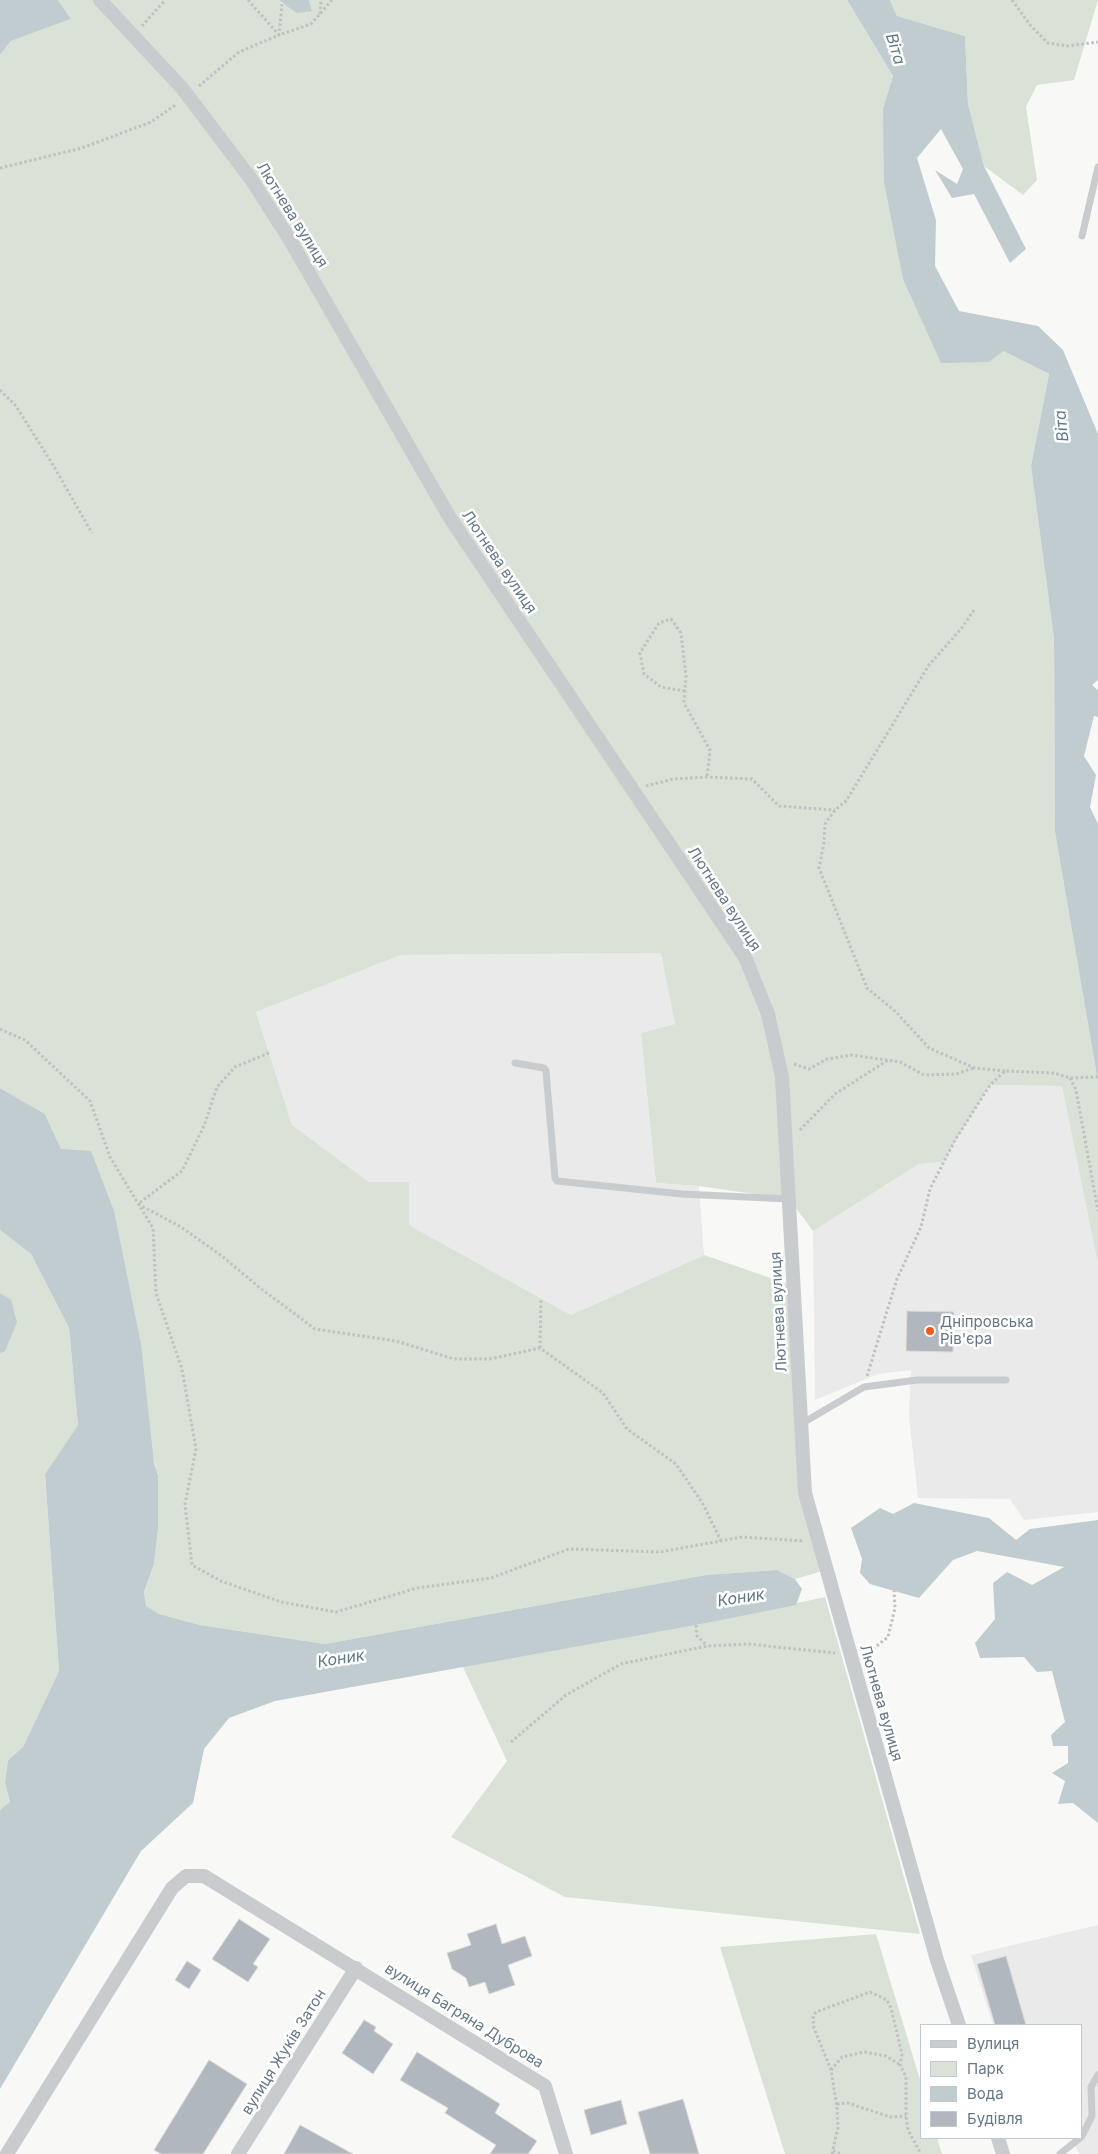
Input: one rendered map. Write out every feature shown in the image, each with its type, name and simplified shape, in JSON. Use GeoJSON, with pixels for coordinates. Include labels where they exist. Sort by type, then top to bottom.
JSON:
{"type":"FeatureCollection","features":[{"type":"Feature","properties":{"kind":"street","name":"Лютнева вулиця"},"geometry":{"type":"LineString","coordinates":[[100,0],[188,96],[251,179],[290,240],[450,518],[744,957],[768,1014],[782,1077],[805,1493],[937,1960],[959,2024]]}},
{"type":"Feature","properties":{"kind":"street","name":"вулиця Багряна Дуброва"},"geometry":{"type":"LineString","coordinates":[[7,2154],[172,1888],[186,1876],[204,1876],[545,2086],[566,2154]]}},
{"type":"Feature","properties":{"kind":"street","name":"вулиця Жуків Затон"},"geometry":{"type":"LineString","coordinates":[[238,2154],[356,1968]]}},
{"type":"Feature","properties":{"kind":"street"},"geometry":{"type":"LineString","coordinates":[[998,2139],[1004,2154]]}},
{"type":"Feature","properties":{"kind":"lane"},"geometry":{"type":"LineString","coordinates":[[1082,236],[1098,167]]}},
{"type":"Feature","properties":{"kind":"lane"},"geometry":{"type":"LineString","coordinates":[[515,1063],[544,1068],[546,1071],[555,1178],[557,1181],[682,1194],[789,1199]]}},
{"type":"Feature","properties":{"kind":"lane"},"geometry":{"type":"LineString","coordinates":[[801,1424],[864,1388],[917,1380],[1006,1380]]}},
{"type":"Feature","properties":{"kind":"lane"},"geometry":{"type":"LineString","coordinates":[[1083,2133],[1092,2116],[1092,2086],[1098,2075]]}},
{"type":"Feature","properties":{"kind":"lane"},"geometry":{"type":"LineString","coordinates":[[1060,2154],[1079,2139]]}},
{"type":"Feature","properties":{"kind":"path"},"geometry":{"type":"LineString","coordinates":[[134,36],[165,0]]}},
{"type":"Feature","properties":{"kind":"path"},"geometry":{"type":"LineString","coordinates":[[248,0],[279,35]]}},
{"type":"Feature","properties":{"kind":"path"},"geometry":{"type":"LineString","coordinates":[[320,14],[321,0]]}},
{"type":"Feature","properties":{"kind":"path"},"geometry":{"type":"LineString","coordinates":[[0,168],[82,148],[151,122],[188,96],[239,52],[311,24],[332,0]]}},
{"type":"Feature","properties":{"kind":"path"},"geometry":{"type":"LineString","coordinates":[[1012,0],[1031,26],[1048,43],[1068,46],[1098,42]]}},
{"type":"Feature","properties":{"kind":"path"},"geometry":{"type":"LineString","coordinates":[[279,35],[282,4]]}},
{"type":"Feature","properties":{"kind":"path"},"geometry":{"type":"LineString","coordinates":[[0,390],[16,406],[92,533]]}},
{"type":"Feature","properties":{"kind":"path"},"geometry":{"type":"LineString","coordinates":[[974,610],[961,629],[929,665],[846,801],[835,810],[825,824],[824,843],[819,868],[867,988],[896,1012],[928,1048],[975,1068],[1054,1073],[1070,1078],[1098,1078]]}},
{"type":"Feature","properties":{"kind":"path"},"geometry":{"type":"LineString","coordinates":[[685,691],[661,687],[644,674],[640,653],[659,623],[671,619],[681,633],[686,676],[685,691],[684,703],[710,750],[707,776]]}},
{"type":"Feature","properties":{"kind":"path"},"geometry":{"type":"LineString","coordinates":[[631,790],[673,779],[707,776],[752,779],[778,806],[835,810]]}},
{"type":"Feature","properties":{"kind":"path"},"geometry":{"type":"LineString","coordinates":[[0,1029],[25,1040],[90,1101],[110,1157],[153,1228],[156,1293],[182,1368],[196,1449],[185,1504],[192,1565],[221,1581],[282,1602],[336,1612],[417,1588],[491,1578],[569,1549],[660,1552],[742,1537],[819,1542]]}},
{"type":"Feature","properties":{"kind":"path"},"geometry":{"type":"LineString","coordinates":[[776,1048],[789,1055],[792,1063],[809,1069],[827,1059],[852,1055],[900,1062],[924,1074],[956,1074],[975,1068]]}},
{"type":"Feature","properties":{"kind":"path"},"geometry":{"type":"LineString","coordinates":[[138,1204],[182,1171],[204,1126],[218,1087],[235,1067],[269,1053]]}},
{"type":"Feature","properties":{"kind":"path"},"geometry":{"type":"LineString","coordinates":[[786,1145],[836,1094],[889,1060]]}},
{"type":"Feature","properties":{"kind":"path"},"geometry":{"type":"LineString","coordinates":[[864,1388],[897,1278],[920,1227],[930,1188],[943,1162],[990,1085],[1005,1071]]}},
{"type":"Feature","properties":{"kind":"path"},"geometry":{"type":"LineString","coordinates":[[1070,1078],[1076,1090],[1098,1211]]}},
{"type":"Feature","properties":{"kind":"path"},"geometry":{"type":"LineString","coordinates":[[138,1204],[181,1227],[222,1256],[260,1288],[315,1329],[396,1340],[454,1359],[490,1359],[540,1348],[604,1393],[627,1429],[676,1464],[703,1504],[721,1541]]}},
{"type":"Feature","properties":{"kind":"path"},"geometry":{"type":"LineString","coordinates":[[540,1348],[541,1298]]}},
{"type":"Feature","properties":{"kind":"path"},"geometry":{"type":"LineString","coordinates":[[511,1742],[566,1694],[621,1664],[707,1646],[748,1644],[851,1654],[874,1648],[888,1637],[895,1608],[894,1590]]}},
{"type":"Feature","properties":{"kind":"path"},"geometry":{"type":"LineString","coordinates":[[696,1625],[697,1636],[707,1646]]}},
{"type":"Feature","properties":{"kind":"path"},"geometry":{"type":"LineString","coordinates":[[842,2154],[833,2152],[838,2127],[837,2104],[831,2070],[814,2028],[813,2016],[816,2012],[870,1992],[887,2000],[891,2008],[902,2054],[900,2064]]}},
{"type":"Feature","properties":{"kind":"path"},"geometry":{"type":"LineString","coordinates":[[831,2070],[842,2057],[864,2052],[886,2056],[900,2064],[906,2077],[908,2130],[921,2154]]}},
{"type":"Feature","properties":{"kind":"path"},"geometry":{"type":"LineString","coordinates":[[837,2104],[848,2103],[890,2117],[906,2116]]}},
{"type":"Feature","properties":{"kind":"shaded area"},"geometry":{"type":"Polygon","coordinates":[[[662,953],[675,1024],[641,1033],[656,1183],[699,1186],[704,1255],[571,1315],[409,1225],[409,1182],[369,1182],[292,1125],[256,1012],[401,955],[662,953]]]}},
{"type":"Feature","properties":{"kind":"shaded area"},"geometry":{"type":"Polygon","coordinates":[[[990,1085],[1062,1086],[1098,1265],[1098,1512],[1024,1520],[1010,1499],[918,1498],[909,1416],[911,1370],[878,1374],[815,1400],[813,1231],[919,1164],[943,1162],[990,1085]]]}},
{"type":"Feature","properties":{"kind":"shaded area"},"geometry":{"type":"Polygon","coordinates":[[[1098,1925],[1098,2154],[1079,2154],[1072,2139],[1083,2139],[1083,2024],[993,2024],[971,1955],[1098,1925]]]}},
{"type":"Feature","properties":{"kind":"green space"},"geometry":{"type":"Polygon","coordinates":[[[58,0],[278,0],[282,4],[312,11],[309,0],[847,0],[893,76],[883,108],[903,279],[1003,351],[1049,374],[1031,466],[1054,639],[1055,832],[1098,1082],[1098,1265],[1062,1086],[990,1085],[943,1162],[919,1164],[813,1231],[789,1199],[699,1186],[656,1183],[641,1033],[675,1024],[661,953],[401,955],[256,1012],[292,1125],[369,1182],[409,1182],[409,1225],[571,1315],[704,1255],[794,1286],[805,1493],[826,1570],[795,1579],[777,1570],[706,1575],[325,1644],[200,1625],[159,1614],[145,1606],[144,1592],[154,1564],[158,1529],[158,1475],[61,1149],[45,1114],[0,1088],[0,55],[11,41],[71,19],[58,0]]]}},
{"type":"Feature","properties":{"kind":"green space"},"geometry":{"type":"Polygon","coordinates":[[[890,0],[1098,0],[1074,80],[1037,85],[1026,107],[1037,180],[1023,195],[984,166],[968,104],[965,36],[897,16],[890,0]]]}},
{"type":"Feature","properties":{"kind":"green space"},"geometry":{"type":"Polygon","coordinates":[[[0,1230],[31,1254],[69,1328],[78,1425],[45,1474],[59,1671],[23,1747],[8,1760],[5,1782],[11,1802],[0,1810],[0,1230]]]}},
{"type":"Feature","properties":{"kind":"green space"},"geometry":{"type":"Polygon","coordinates":[[[825,1597],[920,1934],[565,1897],[451,1837],[507,1761],[462,1665],[696,1625],[825,1597]]]}},
{"type":"Feature","properties":{"kind":"green space"},"geometry":{"type":"Polygon","coordinates":[[[876,1934],[920,2079],[920,2139],[937,2139],[942,2154],[785,2154],[720,1947],[876,1934]]]}},
{"type":"Feature","properties":{"kind":"water"},"geometry":{"type":"Polygon","coordinates":[[[0,0],[58,0],[71,19],[11,41],[0,55],[0,0]]]}},
{"type":"Feature","properties":{"kind":"water"},"geometry":{"type":"Polygon","coordinates":[[[278,0],[309,0],[312,11],[297,13],[278,0]]]}},
{"type":"Feature","properties":{"kind":"water","name":"Віта"},"geometry":{"type":"Polygon","coordinates":[[[847,0],[890,0],[897,16],[965,36],[968,104],[984,166],[1026,249],[1010,263],[974,194],[952,198],[935,170],[957,184],[963,169],[941,129],[917,158],[936,220],[935,266],[959,311],[1038,326],[1063,350],[1098,434],[1098,680],[1092,685],[1098,690],[1098,717],[1094,716],[1084,756],[1096,775],[1090,807],[1098,824],[1098,1082],[1055,832],[1054,639],[1031,466],[1049,374],[1003,351],[989,362],[941,363],[903,279],[884,182],[883,108],[893,76],[847,0]]]}},
{"type":"Feature","properties":{"kind":"water","name":"Коник"},"geometry":{"type":"Polygon","coordinates":[[[0,1088],[45,1114],[61,1149],[91,1151],[114,1211],[141,1344],[154,1463],[158,1475],[158,1529],[154,1564],[144,1592],[146,1606],[159,1614],[200,1625],[325,1644],[706,1575],[777,1570],[795,1579],[802,1589],[796,1605],[696,1625],[275,1701],[229,1718],[204,1749],[193,1803],[141,1851],[0,2089],[0,1810],[10,1802],[5,1782],[8,1760],[23,1747],[59,1671],[45,1474],[78,1425],[69,1328],[31,1254],[0,1230],[0,1088]]]}},
{"type":"Feature","properties":{"kind":"water"},"geometry":{"type":"Polygon","coordinates":[[[0,1293],[11,1300],[17,1322],[5,1351],[0,1353],[0,1293]]]}},
{"type":"Feature","properties":{"kind":"water"},"geometry":{"type":"Polygon","coordinates":[[[914,1503],[989,1518],[1016,1540],[1030,1529],[1098,1520],[1098,1823],[1073,1803],[1058,1804],[1065,1781],[1052,1773],[1068,1763],[1068,1746],[1053,1746],[1051,1735],[1065,1722],[1052,1671],[1037,1672],[1024,1657],[980,1658],[975,1643],[995,1619],[993,1583],[1007,1572],[1032,1585],[1064,1567],[977,1551],[953,1560],[919,1598],[870,1584],[860,1573],[862,1559],[851,1528],[880,1508],[893,1514],[914,1503]]]}},
{"type":"Feature","properties":{"kind":"building","name":"Дніпровська Рів'єра"},"geometry":{"type":"Polygon","coordinates":[[[907,1311],[954,1312],[953,1352],[906,1351],[907,1311]]]}},
{"type":"Feature","properties":{"kind":"building"},"geometry":{"type":"Polygon","coordinates":[[[239,1919],[270,1939],[253,1964],[258,1967],[248,1982],[212,1959],[239,1919]]]}},
{"type":"Feature","properties":{"kind":"building"},"geometry":{"type":"Polygon","coordinates":[[[496,1924],[502,1944],[525,1936],[532,1956],[508,1965],[515,1985],[489,1994],[485,1982],[469,1987],[466,1978],[452,1969],[447,1953],[471,1945],[467,1934],[496,1924]]]}},
{"type":"Feature","properties":{"kind":"building"},"geometry":{"type":"Polygon","coordinates":[[[1006,1956],[1026,2024],[995,2024],[977,1964],[1006,1956]]]}},
{"type":"Feature","properties":{"kind":"building"},"geometry":{"type":"Polygon","coordinates":[[[187,1961],[201,1970],[189,1989],[175,1980],[187,1961]]]}},
{"type":"Feature","properties":{"kind":"building"},"geometry":{"type":"Polygon","coordinates":[[[364,2020],[376,2027],[374,2031],[393,2044],[373,2074],[342,2053],[364,2020]]]}},
{"type":"Feature","properties":{"kind":"building"},"geometry":{"type":"Polygon","coordinates":[[[417,2052],[500,2104],[495,2113],[537,2141],[528,2154],[490,2154],[496,2145],[445,2113],[448,2108],[400,2080],[417,2052]]]}},
{"type":"Feature","properties":{"kind":"building"},"geometry":{"type":"Polygon","coordinates":[[[209,2060],[247,2084],[203,2154],[161,2154],[154,2150],[209,2060]]]}},
{"type":"Feature","properties":{"kind":"building"},"geometry":{"type":"Polygon","coordinates":[[[683,2099],[699,2154],[650,2154],[638,2112],[683,2099]]]}},
{"type":"Feature","properties":{"kind":"building"},"geometry":{"type":"Polygon","coordinates":[[[621,2100],[627,2124],[591,2135],[584,2110],[621,2100]]]}},
{"type":"Feature","properties":{"kind":"building"},"geometry":{"type":"Polygon","coordinates":[[[300,2125],[353,2154],[284,2154],[300,2125]]]}},
{"type":"Feature","properties":{"kind":"place","name":"Дніпровська Рів'єра"},"geometry":{"type":"Point","coordinates":[930,1331]}}]}
